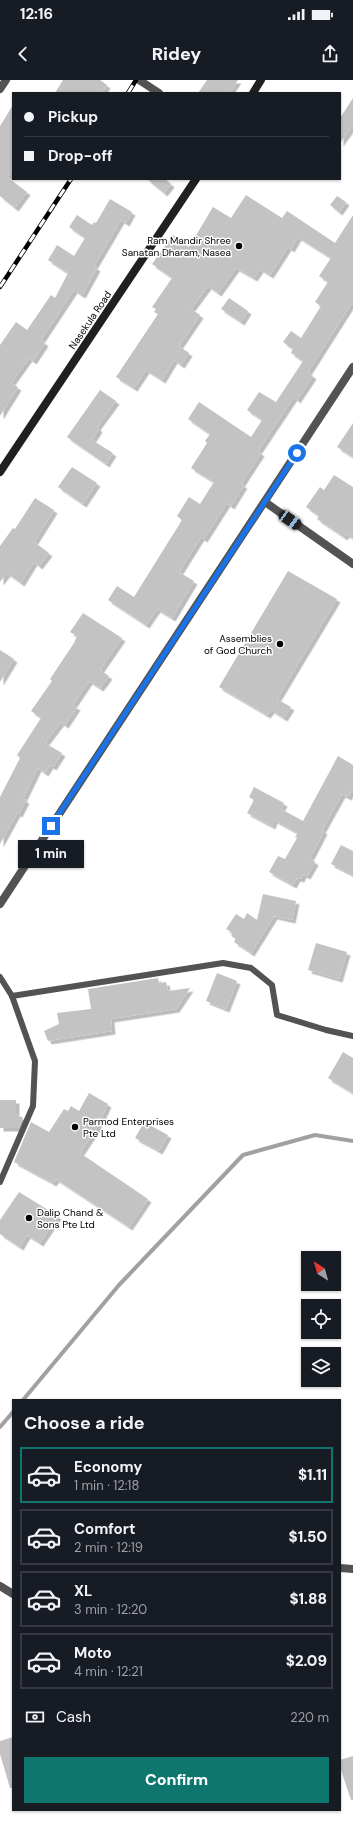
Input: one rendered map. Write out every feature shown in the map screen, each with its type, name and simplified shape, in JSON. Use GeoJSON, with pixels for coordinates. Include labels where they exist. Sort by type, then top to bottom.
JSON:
{"type":"FeatureCollection","features":[{"type":"Feature","properties":{"kind":"main road"},"geometry":{"type":"LineString","coordinates":[[254,92],[261,80]]}},
{"type":"Feature","properties":{"kind":"main road","name":"Nasekula Road"},"geometry":{"type":"LineString","coordinates":[[0,472],[195,180]]}},
{"type":"Feature","properties":{"kind":"street"},"geometry":{"type":"LineString","coordinates":[[0,89],[6,80]]}},
{"type":"Feature","properties":{"kind":"street"},"geometry":{"type":"LineString","coordinates":[[139,80],[157,92]]}},
{"type":"Feature","properties":{"kind":"street"},"geometry":{"type":"LineString","coordinates":[[0,904],[353,367]]}},
{"type":"Feature","properties":{"kind":"street"},"geometry":{"type":"LineString","coordinates":[[265,502],[353,564]]}},
{"type":"Feature","properties":{"kind":"street"},"geometry":{"type":"LineString","coordinates":[[341,1568],[353,1569]]}},
{"type":"Feature","properties":{"kind":"street"},"geometry":{"type":"LineString","coordinates":[[0,1586],[12,1593]]}},
{"type":"Feature","properties":{"kind":"lane"},"geometry":{"type":"LineString","coordinates":[[12,996],[223,963],[252,968],[272,985],[277,1015],[326,1030],[353,1036]]}},
{"type":"Feature","properties":{"kind":"lane"},"geometry":{"type":"LineString","coordinates":[[0,977],[12,996],[35,1061],[33,1106],[0,1182]]}},
{"type":"Feature","properties":{"kind":"building"},"geometry":{"type":"Polygon","coordinates":[[[63,80],[100,80],[107,85],[103,92],[56,92],[63,80]]]}},
{"type":"Feature","properties":{"kind":"building"},"geometry":{"type":"Polygon","coordinates":[[[207,80],[238,80],[230,92],[199,92],[207,80]]]}},
{"type":"Feature","properties":{"kind":"building"},"geometry":{"type":"Polygon","coordinates":[[[353,98],[353,125],[341,142],[341,116],[353,98]]]}},
{"type":"Feature","properties":{"kind":"building"},"geometry":{"type":"Polygon","coordinates":[[[12,107],[12,172],[7,177],[27,192],[15,208],[0,196],[0,126],[12,107]]]}},
{"type":"Feature","properties":{"kind":"building"},"geometry":{"type":"Polygon","coordinates":[[[148,180],[166,180],[171,184],[164,193],[148,180]]]}},
{"type":"Feature","properties":{"kind":"building"},"geometry":{"type":"Polygon","coordinates":[[[246,195],[282,218],[287,211],[335,243],[353,215],[353,301],[308,372],[313,376],[297,400],[294,397],[258,451],[261,453],[241,484],[244,485],[231,506],[227,503],[204,539],[201,537],[179,572],[194,581],[172,618],[157,609],[146,625],[108,600],[117,586],[134,597],[182,520],[177,516],[189,497],[200,504],[214,482],[191,468],[207,443],[205,441],[210,434],[188,419],[199,402],[251,437],[262,420],[247,410],[259,392],[276,402],[303,361],[291,353],[293,349],[283,342],[291,331],[301,338],[321,306],[315,302],[328,282],[319,276],[331,258],[298,237],[291,249],[288,247],[270,275],[260,269],[254,278],[236,268],[218,293],[208,286],[191,309],[200,315],[179,346],[189,353],[181,365],[174,360],[162,380],[146,370],[134,388],[116,377],[158,314],[154,312],[156,309],[152,307],[172,278],[152,264],[173,235],[189,247],[213,207],[231,218],[246,195]]]}},
{"type":"Feature","properties":{"kind":"building"},"geometry":{"type":"Polygon","coordinates":[[[337,196],[346,202],[339,212],[330,205],[337,196]]]}},
{"type":"Feature","properties":{"kind":"building"},"geometry":{"type":"Polygon","coordinates":[[[110,199],[132,212],[126,223],[121,220],[94,266],[97,268],[82,295],[74,290],[41,340],[45,343],[33,361],[29,358],[11,383],[18,387],[0,416],[0,345],[16,322],[27,330],[51,295],[55,298],[68,273],[48,260],[57,245],[74,256],[85,238],[69,227],[77,215],[92,225],[94,222],[96,223],[110,199]]]}},
{"type":"Feature","properties":{"kind":"building"},"geometry":{"type":"Polygon","coordinates":[[[229,298],[248,311],[241,322],[221,309],[229,298]]]}},
{"type":"Feature","properties":{"kind":"building"},"geometry":{"type":"Polygon","coordinates":[[[100,390],[116,401],[97,427],[99,429],[92,440],[113,453],[106,464],[67,437],[100,390]]]}},
{"type":"Feature","properties":{"kind":"building"},"geometry":{"type":"Polygon","coordinates":[[[353,423],[353,457],[337,447],[353,423]]]}},
{"type":"Feature","properties":{"kind":"building"},"geometry":{"type":"Polygon","coordinates":[[[72,467],[97,483],[83,504],[58,487],[72,467]]]}},
{"type":"Feature","properties":{"kind":"building"},"geometry":{"type":"Polygon","coordinates":[[[334,475],[353,487],[353,538],[346,534],[344,537],[317,519],[319,516],[306,507],[320,487],[324,490],[334,475]]]}},
{"type":"Feature","properties":{"kind":"building"},"geometry":{"type":"Polygon","coordinates":[[[35,498],[54,510],[34,542],[49,553],[39,566],[34,562],[21,583],[7,573],[0,582],[0,546],[13,528],[15,529],[35,498]]]}},
{"type":"Feature","properties":{"kind":"building"},"geometry":{"type":"Polygon","coordinates":[[[288,571],[337,599],[277,699],[291,707],[284,718],[271,710],[267,715],[219,687],[288,571]]]}},
{"type":"Feature","properties":{"kind":"building"},"geometry":{"type":"Polygon","coordinates":[[[83,613],[122,638],[100,670],[109,676],[100,688],[89,681],[73,705],[77,707],[65,725],[61,722],[45,743],[62,753],[53,767],[50,765],[45,773],[38,768],[23,799],[26,800],[19,814],[17,813],[0,844],[0,797],[20,758],[17,755],[41,718],[31,711],[52,681],[50,679],[74,643],[77,636],[70,632],[83,613]]]}},
{"type":"Feature","properties":{"kind":"building"},"geometry":{"type":"Polygon","coordinates":[[[0,650],[14,659],[0,682],[0,650]]]}},
{"type":"Feature","properties":{"kind":"building"},"geometry":{"type":"Polygon","coordinates":[[[338,756],[353,765],[353,788],[348,797],[342,794],[322,830],[324,831],[310,858],[315,862],[307,876],[303,874],[301,879],[297,878],[293,885],[269,872],[278,856],[285,859],[297,838],[295,837],[298,833],[274,820],[272,826],[247,813],[254,800],[249,797],[254,787],[284,803],[281,809],[303,821],[338,756]]]}},
{"type":"Feature","properties":{"kind":"building"},"geometry":{"type":"Polygon","coordinates":[[[341,845],[353,851],[353,875],[331,864],[341,845]]]}},
{"type":"Feature","properties":{"kind":"building"},"geometry":{"type":"Polygon","coordinates":[[[263,894],[296,901],[292,920],[274,916],[251,953],[234,942],[236,939],[231,936],[233,933],[226,929],[236,914],[244,919],[247,913],[257,920],[263,894]]]}},
{"type":"Feature","properties":{"kind":"building"},"geometry":{"type":"Polygon","coordinates":[[[316,943],[347,952],[339,979],[308,970],[316,943]]]}},
{"type":"Feature","properties":{"kind":"building"},"geometry":{"type":"Polygon","coordinates":[[[217,973],[237,981],[226,1009],[206,1001],[217,973]]]}},
{"type":"Feature","properties":{"kind":"building"},"geometry":{"type":"Polygon","coordinates":[[[158,978],[159,983],[166,982],[168,991],[190,988],[176,1009],[111,1019],[112,1031],[48,1041],[44,1031],[59,1024],[57,1013],[91,1009],[88,989],[158,978]]]}},
{"type":"Feature","properties":{"kind":"building"},"geometry":{"type":"Polygon","coordinates":[[[343,1052],[353,1058],[353,1093],[328,1078],[343,1052]]]}},
{"type":"Feature","properties":{"kind":"building"},"geometry":{"type":"Polygon","coordinates":[[[89,1093],[108,1104],[96,1129],[80,1153],[148,1199],[129,1227],[56,1179],[53,1183],[14,1162],[31,1122],[49,1132],[64,1109],[68,1111],[71,1106],[79,1111],[89,1093]]]}},
{"type":"Feature","properties":{"kind":"building"},"geometry":{"type":"Polygon","coordinates":[[[0,1100],[16,1100],[16,1114],[23,1118],[18,1128],[0,1128],[0,1100]]]}},
{"type":"Feature","properties":{"kind":"building"},"geometry":{"type":"Polygon","coordinates":[[[144,1122],[168,1135],[159,1151],[135,1138],[144,1122]]]}},
{"type":"Feature","properties":{"kind":"building","name":"Dalip Chand & Sons Pte Ltd"},"geometry":{"type":"Polygon","coordinates":[[[19,1192],[58,1216],[40,1243],[27,1235],[20,1247],[0,1234],[0,1220],[19,1192]]]}},
{"type":"Feature","properties":{"kind":"building"},"geometry":{"type":"Polygon","coordinates":[[[12,1737],[12,1788],[10,1788],[0,1754],[0,1741],[12,1737]]]}},
{"type":"Feature","properties":{"kind":"building"},"geometry":{"type":"Polygon","coordinates":[[[353,1756],[353,1800],[351,1800],[341,1770],[341,1760],[353,1756]]]}},
{"type":"Feature","properties":{"kind":"waterway"},"geometry":{"type":"LineString","coordinates":[[24,1399],[119,1285],[243,1155],[315,1135],[353,1141]]}},
{"type":"Feature","properties":{"kind":"waterway"},"geometry":{"type":"LineString","coordinates":[[0,1427],[12,1413]]}},
{"type":"Feature","properties":{"kind":"railway"},"geometry":{"type":"LineString","coordinates":[[129,92],[136,80]]}},
{"type":"Feature","properties":{"kind":"railway"},"geometry":{"type":"LineString","coordinates":[[0,287],[70,180]]}},
{"type":"Feature","properties":{"kind":"place","name":"Ram Mandir Shree Sanatan Dharam, Nasea"},"geometry":{"type":"Point","coordinates":[239,246]}},
{"type":"Feature","properties":{"kind":"place","name":"Assemblies of God Church"},"geometry":{"type":"Point","coordinates":[280,644]}},
{"type":"Feature","properties":{"kind":"place","name":"Parmod Enterprises Pte Ltd"},"geometry":{"type":"Point","coordinates":[75,1127]}},
{"type":"Feature","properties":{"kind":"place","name":"Dalip Chand & Sons Pte Ltd"},"geometry":{"type":"Point","coordinates":[29,1218]}},
{"type":"Feature","properties":{"kind":"route"},"geometry":{"type":"LineString","coordinates":[[51,826],[297,453]]}}]}
